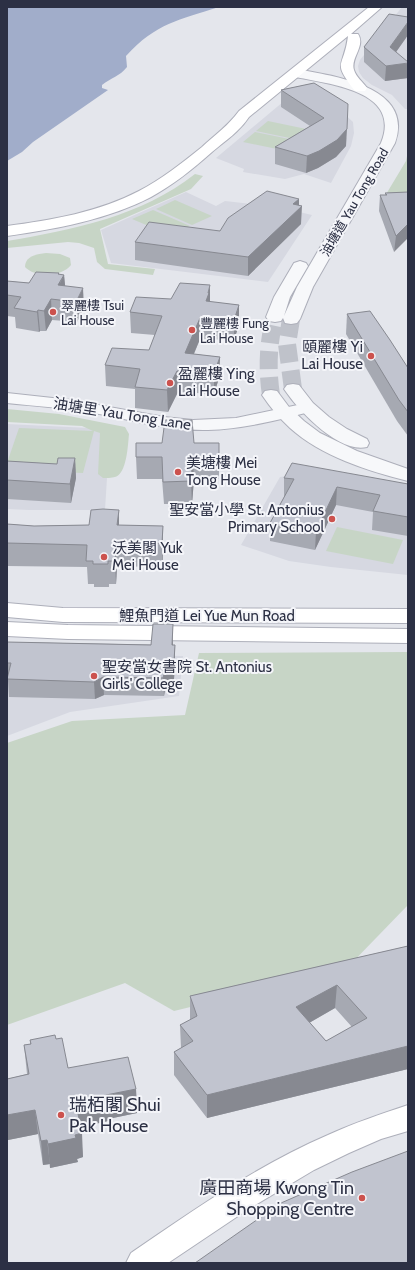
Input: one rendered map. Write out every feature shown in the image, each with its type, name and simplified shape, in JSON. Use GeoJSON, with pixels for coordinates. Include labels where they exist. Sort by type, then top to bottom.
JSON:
{"type":"FeatureCollection","features":[{"type":"Feature","properties":{"kind":"main road"},"geometry":{"type":"LineString","coordinates":[[7,230],[62,221],[111,207],[144,194],[179,172],[239,122],[255,116],[376,7]]}},
{"type":"Feature","properties":{"kind":"main road"},"geometry":{"type":"LineString","coordinates":[[299,77],[346,41],[354,37],[387,7]]}},
{"type":"Feature","properties":{"kind":"main road"},"geometry":{"type":"LineString","coordinates":[[354,37],[355,43],[346,61],[350,76],[360,88]]}},
{"type":"Feature","properties":{"kind":"main road","name":"鯉魚門道 Lei Yue Mun Road"},"geometry":{"type":"LineString","coordinates":[[7,610],[63,615],[408,616]]}},
{"type":"Feature","properties":{"kind":"main road","name":"鯉魚門道 Lei Yue Mun Road"},"geometry":{"type":"LineString","coordinates":[[7,629],[68,632],[408,636]]}},
{"type":"Feature","properties":{"kind":"main road"},"geometry":{"type":"LineString","coordinates":[[142,1263],[212,1216],[270,1180],[352,1137],[408,1118]]}},
{"type":"Feature","properties":{"kind":"street","name":"油塘道 Yau Tong Road"},"geometry":{"type":"LineString","coordinates":[[291,319],[305,287],[388,143],[393,126],[388,110],[380,99],[360,88],[342,82],[299,77]]}},
{"type":"Feature","properties":{"kind":"street","name":"油塘道 Yau Tong Road"},"geometry":{"type":"LineString","coordinates":[[275,317],[289,285],[375,143],[380,127],[376,113],[368,104],[356,96],[299,77]]}},
{"type":"Feature","properties":{"kind":"street"},"geometry":{"type":"LineString","coordinates":[[293,388],[307,408],[324,423],[377,451],[408,461]]}},
{"type":"Feature","properties":{"kind":"street"},"geometry":{"type":"LineString","coordinates":[[271,394],[285,413],[314,436],[361,459],[408,475]]}},
{"type":"Feature","properties":{"kind":"street","name":"油塘里 Yau Tong Lane"},"geometry":{"type":"LineString","coordinates":[[7,398],[79,406],[150,421],[186,425],[213,425],[307,408]]}},
{"type":"Feature","properties":{"kind":"shaded area"},"geometry":{"type":"Polygon","coordinates":[[[402,7],[408,7],[408,109],[405,109],[392,95],[372,85],[363,78],[359,72],[358,66],[360,60],[402,7]]]}},
{"type":"Feature","properties":{"kind":"shaded area"},"geometry":{"type":"Polygon","coordinates":[[[290,96],[339,109],[353,122],[354,133],[351,146],[331,183],[304,174],[285,179],[243,172],[244,169],[216,158],[290,96]]]}},
{"type":"Feature","properties":{"kind":"shaded area"},"geometry":{"type":"Polygon","coordinates":[[[186,192],[216,206],[225,201],[278,207],[312,215],[268,282],[111,263],[101,230],[186,192]]]}},
{"type":"Feature","properties":{"kind":"shaded area"},"geometry":{"type":"Polygon","coordinates":[[[7,424],[110,429],[105,510],[7,509],[7,424]]]}},
{"type":"Feature","properties":{"kind":"shaded area","name":"聖安當小學 St. Antonius Primary School"},"geometry":{"type":"Polygon","coordinates":[[[310,473],[408,493],[408,575],[289,561],[241,545],[280,477],[310,473]]]}},
{"type":"Feature","properties":{"kind":"shaded area","name":"聖安當女書院 St. Antonius Girls' College"},"geometry":{"type":"Polygon","coordinates":[[[7,653],[183,656],[179,696],[70,712],[7,736],[7,653]]]}},
{"type":"Feature","properties":{"kind":"green space"},"geometry":{"type":"Polygon","coordinates":[[[268,121],[311,130],[299,140],[256,131],[268,121]]]}},
{"type":"Feature","properties":{"kind":"green space"},"geometry":{"type":"Polygon","coordinates":[[[255,132],[299,141],[287,151],[243,142],[255,132]]]}},
{"type":"Feature","properties":{"kind":"green space"},"geometry":{"type":"Polygon","coordinates":[[[408,151],[408,199],[385,196],[406,161],[408,151]]]}},
{"type":"Feature","properties":{"kind":"green space"},"geometry":{"type":"Polygon","coordinates":[[[195,174],[203,176],[191,189],[100,229],[108,264],[155,269],[153,275],[105,269],[97,262],[94,248],[79,243],[68,242],[7,248],[7,241],[81,226],[129,211],[152,201],[195,174]]]}},
{"type":"Feature","properties":{"kind":"green space"},"geometry":{"type":"Polygon","coordinates":[[[175,200],[212,216],[192,225],[156,209],[175,200]]]}},
{"type":"Feature","properties":{"kind":"green space"},"geometry":{"type":"Polygon","coordinates":[[[153,210],[190,226],[170,235],[132,219],[153,210]]]}},
{"type":"Feature","properties":{"kind":"green space"},"geometry":{"type":"Polygon","coordinates":[[[46,253],[60,254],[70,258],[71,265],[61,272],[48,275],[29,271],[25,267],[27,260],[32,256],[46,253]]]}},
{"type":"Feature","properties":{"kind":"green space"},"geometry":{"type":"Polygon","coordinates":[[[7,409],[59,414],[125,427],[129,434],[126,458],[122,470],[119,475],[112,478],[103,478],[98,474],[100,433],[94,431],[83,473],[7,470],[7,463],[19,428],[93,431],[82,426],[7,422],[7,409]]]}},
{"type":"Feature","properties":{"kind":"green space"},"geometry":{"type":"Polygon","coordinates":[[[337,527],[403,540],[393,564],[326,551],[337,527]]]}},
{"type":"Feature","properties":{"kind":"green space"},"geometry":{"type":"Polygon","coordinates":[[[408,652],[408,905],[346,969],[174,1011],[125,983],[7,1025],[7,743],[72,721],[185,715],[199,653],[408,652]]]}},
{"type":"Feature","properties":{"kind":"water"},"geometry":{"type":"Polygon","coordinates":[[[7,7],[219,7],[169,24],[148,36],[126,56],[127,67],[118,75],[102,85],[102,88],[108,90],[33,142],[22,152],[7,161],[7,7]]]}},
{"type":"Feature","properties":{"kind":"building"},"geometry":{"type":"Polygon","coordinates":[[[389,14],[408,17],[408,22],[390,47],[408,63],[386,66],[364,47],[389,14]]]}},
{"type":"Feature","properties":{"kind":"building"},"geometry":{"type":"Polygon","coordinates":[[[314,83],[348,104],[347,129],[337,140],[319,151],[307,156],[275,147],[324,118],[281,90],[314,83]]]}},
{"type":"Feature","properties":{"kind":"building"},"geometry":{"type":"Polygon","coordinates":[[[267,191],[299,199],[293,204],[302,206],[248,257],[135,242],[149,222],[220,231],[228,218],[267,191]]]}},
{"type":"Feature","properties":{"kind":"building"},"geometry":{"type":"Polygon","coordinates":[[[408,192],[408,224],[396,236],[380,195],[387,195],[385,193],[408,192]]]}},
{"type":"Feature","properties":{"kind":"building"},"geometry":{"type":"Polygon","coordinates":[[[36,272],[59,273],[58,274],[64,275],[58,285],[83,288],[76,302],[51,299],[44,311],[38,310],[37,312],[14,308],[21,297],[7,295],[7,281],[29,283],[36,272]]]}},
{"type":"Feature","properties":{"kind":"building"},"geometry":{"type":"Polygon","coordinates":[[[180,283],[210,285],[206,301],[239,305],[234,320],[200,318],[185,353],[220,357],[214,373],[177,371],[167,390],[135,387],[140,369],[105,365],[112,348],[149,350],[162,316],[130,312],[136,297],[171,299],[180,283]]]}},
{"type":"Feature","properties":{"kind":"building"},"geometry":{"type":"Polygon","coordinates":[[[370,311],[408,368],[408,412],[399,400],[347,314],[370,311]]]}},
{"type":"Feature","properties":{"kind":"building"},"geometry":{"type":"Polygon","coordinates":[[[165,420],[192,420],[194,443],[219,443],[219,457],[193,457],[191,481],[163,482],[162,457],[136,457],[136,443],[162,443],[165,420]]]}},
{"type":"Feature","properties":{"kind":"building"},"geometry":{"type":"Polygon","coordinates":[[[58,458],[75,458],[70,484],[7,480],[7,461],[57,464],[58,458]]]}},
{"type":"Feature","properties":{"kind":"building"},"geometry":{"type":"Polygon","coordinates":[[[292,463],[408,484],[408,517],[373,511],[380,495],[337,487],[316,531],[270,523],[294,479],[284,478],[292,463]]]}},
{"type":"Feature","properties":{"kind":"building"},"geometry":{"type":"Polygon","coordinates":[[[91,510],[119,510],[117,525],[163,526],[162,543],[116,545],[115,561],[108,561],[108,564],[93,564],[93,561],[86,561],[87,545],[7,543],[7,524],[34,526],[89,525],[91,510]]]}},
{"type":"Feature","properties":{"kind":"building"},"geometry":{"type":"Polygon","coordinates":[[[153,624],[173,624],[172,645],[175,645],[174,661],[166,666],[163,678],[103,677],[94,682],[7,679],[11,663],[7,663],[7,642],[151,645],[153,624]]]}},
{"type":"Feature","properties":{"kind":"building"},"geometry":{"type":"Polygon","coordinates":[[[408,946],[408,1046],[207,1095],[174,1052],[193,1041],[180,1025],[197,1016],[190,996],[408,946]],[[337,985],[296,1007],[326,1041],[367,1018],[337,985]]]}},
{"type":"Feature","properties":{"kind":"building"},"geometry":{"type":"Polygon","coordinates":[[[55,1035],[56,1039],[62,1038],[68,1068],[128,1057],[136,1089],[106,1095],[106,1097],[76,1104],[82,1133],[75,1135],[76,1138],[48,1144],[47,1140],[41,1141],[35,1110],[7,1115],[7,1079],[29,1074],[24,1045],[31,1044],[30,1040],[55,1035]]]}},
{"type":"Feature","properties":{"kind":"building","name":"廣田商場 Kwong Tin Shopping Centre"},"geometry":{"type":"Polygon","coordinates":[[[408,1151],[408,1263],[195,1263],[281,1203],[352,1172],[408,1151]]]}},
{"type":"Feature","properties":{"kind":"tunnel"},"geometry":{"type":"LineString","coordinates":[[271,395],[269,356],[275,317]]}},
{"type":"Feature","properties":{"kind":"tunnel"},"geometry":{"type":"LineString","coordinates":[[291,319],[287,344],[293,389]]}},
{"type":"Feature","properties":{"kind":"place","name":"翠麗樓 Tsui Lai House"},"geometry":{"type":"Point","coordinates":[53,312]}},
{"type":"Feature","properties":{"kind":"place","name":"豐麗樓 Fung Lai House"},"geometry":{"type":"Point","coordinates":[192,330]}},
{"type":"Feature","properties":{"kind":"place","name":"頤麗樓 Yi Lai House"},"geometry":{"type":"Point","coordinates":[371,356]}},
{"type":"Feature","properties":{"kind":"place","name":"盈麗樓 Ying Lai House"},"geometry":{"type":"Point","coordinates":[170,383]}},
{"type":"Feature","properties":{"kind":"place","name":"美塘樓 Mei Tong House"},"geometry":{"type":"Point","coordinates":[178,472]}},
{"type":"Feature","properties":{"kind":"place","name":"聖安當小學 St. Antonius Primary School"},"geometry":{"type":"Point","coordinates":[332,519]}},
{"type":"Feature","properties":{"kind":"place","name":"沃美閣 Yuk Mei House"},"geometry":{"type":"Point","coordinates":[104,557]}},
{"type":"Feature","properties":{"kind":"place","name":"聖安當女書院 St. Antonius Girls' College"},"geometry":{"type":"Point","coordinates":[94,676]}},
{"type":"Feature","properties":{"kind":"place","name":"瑞栢閣 Shui Pak House"},"geometry":{"type":"Point","coordinates":[61,1115]}},
{"type":"Feature","properties":{"kind":"place","name":"廣田商場 Kwong Tin Shopping Centre"},"geometry":{"type":"Point","coordinates":[362,1198]}}]}
